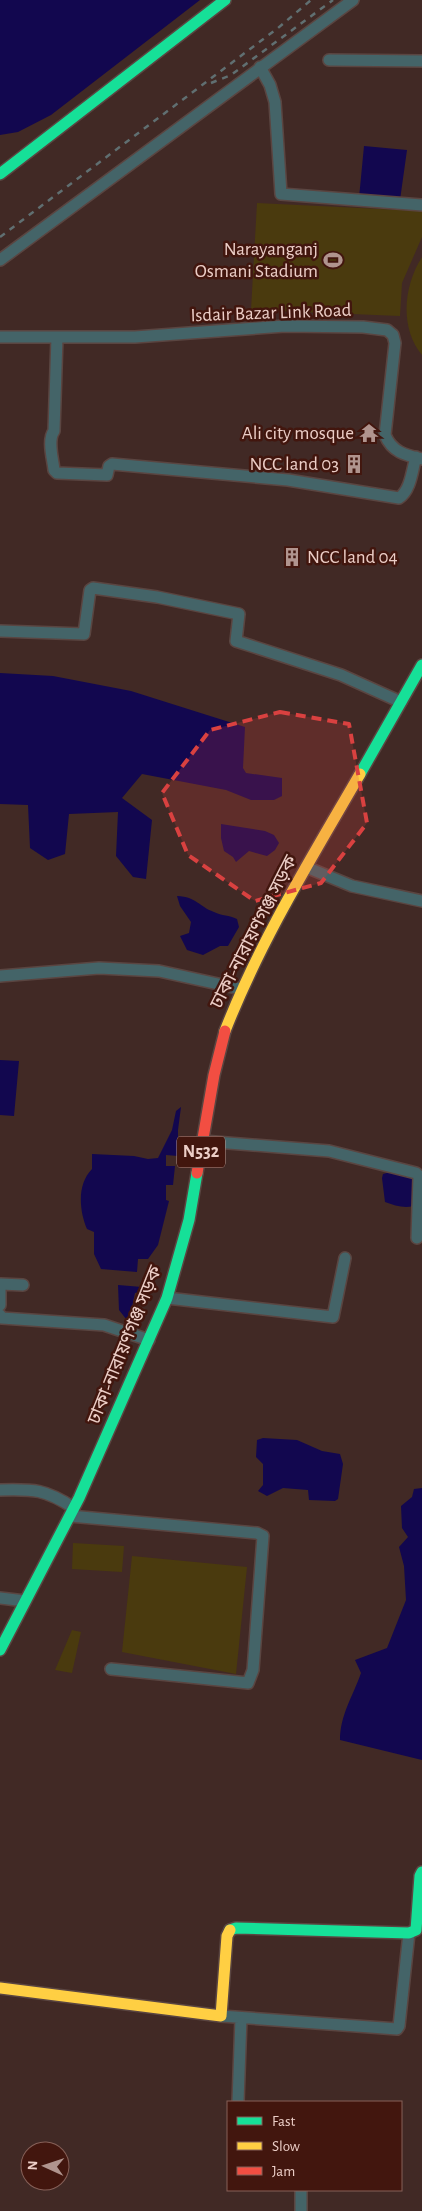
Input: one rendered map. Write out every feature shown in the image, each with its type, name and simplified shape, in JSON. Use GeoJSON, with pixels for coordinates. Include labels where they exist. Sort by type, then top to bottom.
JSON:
{"type":"FeatureCollection","features":[{"type":"Feature","properties":{"kind":"main road"},"geometry":{"type":"LineString","coordinates":[[0,174],[225,0]]}},
{"type":"Feature","properties":{"kind":"main road","name":"ঢাকা-নারায়ণগঞ্জ সড়ক"},"geometry":{"type":"LineString","coordinates":[[0,1650],[72,1512],[167,1298],[189,1220],[214,1075],[223,1035],[240,988],[306,867],[422,665]]}},
{"type":"Feature","properties":{"kind":"main road"},"geometry":{"type":"LineString","coordinates":[[0,1988],[221,2016],[229,1930],[236,1928],[416,1931],[420,1876],[422,1872]]}},
{"type":"Feature","properties":{"kind":"street"},"geometry":{"type":"LineString","coordinates":[[0,260],[353,0]]}},
{"type":"Feature","properties":{"kind":"street"},"geometry":{"type":"LineString","coordinates":[[329,60],[422,61]]}},
{"type":"Feature","properties":{"kind":"street"},"geometry":{"type":"LineString","coordinates":[[260,67],[270,85],[275,102],[281,194],[422,205]]}},
{"type":"Feature","properties":{"kind":"street","name":"Isdair Bazar Link Road"},"geometry":{"type":"LineString","coordinates":[[0,337],[134,337],[285,326],[363,327],[387,330],[393,335],[396,343],[385,435],[388,444],[395,451],[419,458]]}},
{"type":"Feature","properties":{"kind":"street"},"geometry":{"type":"LineString","coordinates":[[58,337],[54,431],[51,447],[54,470],[57,473],[107,474],[109,466],[112,464],[288,480],[399,498],[405,494],[408,488],[419,458]]}},
{"type":"Feature","properties":{"kind":"street"},"geometry":{"type":"LineString","coordinates":[[0,631],[84,634],[90,590],[93,588],[157,598],[239,614],[236,641],[341,676],[401,702]]}},
{"type":"Feature","properties":{"kind":"street"},"geometry":{"type":"LineString","coordinates":[[306,867],[352,886],[422,901]]}},
{"type":"Feature","properties":{"kind":"street"},"geometry":{"type":"LineString","coordinates":[[0,976],[99,968],[160,971],[240,988]]}},
{"type":"Feature","properties":{"kind":"street"},"geometry":{"type":"LineString","coordinates":[[203,1141],[329,1152],[416,1173],[419,1176],[417,1238]]}},
{"type":"Feature","properties":{"kind":"street"},"geometry":{"type":"LineString","coordinates":[[167,1298],[333,1317],[345,1258]]}},
{"type":"Feature","properties":{"kind":"street"},"geometry":{"type":"LineString","coordinates":[[0,1304],[0,1284],[23,1285]]}},
{"type":"Feature","properties":{"kind":"street"},"geometry":{"type":"LineString","coordinates":[[0,1315],[2,1318],[104,1325],[149,1340]]}},
{"type":"Feature","properties":{"kind":"street"},"geometry":{"type":"LineString","coordinates":[[0,1490],[34,1489],[55,1495],[72,1512],[257,1532],[262,1536],[253,1670],[248,1683],[111,1669]]}},
{"type":"Feature","properties":{"kind":"street"},"geometry":{"type":"LineString","coordinates":[[0,1598],[25,1601]]}},
{"type":"Feature","properties":{"kind":"street"},"geometry":{"type":"LineString","coordinates":[[221,2016],[397,2029],[400,2026],[416,1931]]}},
{"type":"Feature","properties":{"kind":"street"},"geometry":{"type":"LineString","coordinates":[[238,2101],[241,2018]]}},
{"type":"Feature","properties":{"kind":"street"},"geometry":{"type":"LineString","coordinates":[[301,2191],[301,2211]]}},
{"type":"Feature","properties":{"kind":"highlighted area"},"geometry":{"type":"Polygon","coordinates":[[[280,712],[349,724],[367,823],[321,883],[255,901],[188,855],[162,793],[210,730],[280,712]]]}},
{"type":"Feature","properties":{"kind":"shaded area"},"geometry":{"type":"Polygon","coordinates":[[[0,0],[200,0],[51,115],[18,132],[0,135],[0,0]]]}},
{"type":"Feature","properties":{"kind":"shaded area"},"geometry":{"type":"Polygon","coordinates":[[[364,146],[407,150],[400,200],[359,198],[364,146]]]}},
{"type":"Feature","properties":{"kind":"shaded area","name":"Narayanganj Osmani Stadium"},"geometry":{"type":"Polygon","coordinates":[[[257,203],[422,211],[422,237],[402,283],[400,316],[251,310],[257,203]]]}},
{"type":"Feature","properties":{"kind":"shaded area"},"geometry":{"type":"Polygon","coordinates":[[[422,257],[422,355],[410,332],[407,306],[411,280],[422,257]]]}},
{"type":"Feature","properties":{"kind":"shaded area"},"geometry":{"type":"Polygon","coordinates":[[[0,673],[53,676],[131,691],[245,727],[243,768],[246,773],[282,778],[282,796],[274,800],[251,800],[226,790],[142,774],[122,798],[152,820],[146,879],[133,877],[116,856],[118,812],[69,814],[65,854],[48,860],[30,848],[28,805],[0,804],[0,673]]]}},
{"type":"Feature","properties":{"kind":"shaded area"},"geometry":{"type":"Polygon","coordinates":[[[221,824],[265,831],[274,835],[279,843],[275,850],[267,856],[249,851],[236,862],[233,857],[224,851],[221,838],[221,824]]]}},
{"type":"Feature","properties":{"kind":"shaded area"},"geometry":{"type":"Polygon","coordinates":[[[177,896],[189,898],[209,910],[237,919],[239,927],[228,946],[220,946],[203,955],[187,950],[180,936],[189,933],[191,922],[180,906],[177,896]]]}},
{"type":"Feature","properties":{"kind":"shaded area"},"geometry":{"type":"Polygon","coordinates":[[[0,1060],[19,1061],[14,1116],[0,1115],[0,1060]]]}},
{"type":"Feature","properties":{"kind":"shaded area"},"geometry":{"type":"Polygon","coordinates":[[[181,1107],[178,1130],[178,1156],[166,1155],[166,1166],[175,1166],[173,1185],[166,1185],[166,1200],[169,1201],[158,1245],[148,1259],[138,1259],[137,1272],[101,1269],[94,1254],[94,1232],[87,1229],[81,1206],[84,1182],[92,1169],[92,1154],[134,1156],[148,1159],[158,1158],[172,1130],[176,1111],[181,1107]]]}},
{"type":"Feature","properties":{"kind":"shaded area"},"geometry":{"type":"Polygon","coordinates":[[[394,1171],[401,1172],[415,1179],[413,1206],[403,1207],[385,1202],[383,1174],[394,1171]]]}},
{"type":"Feature","properties":{"kind":"shaded area"},"geometry":{"type":"Polygon","coordinates":[[[118,1285],[142,1287],[140,1292],[135,1293],[132,1307],[142,1313],[139,1322],[130,1324],[119,1310],[118,1285]]]}},
{"type":"Feature","properties":{"kind":"shaded area"},"geometry":{"type":"Polygon","coordinates":[[[263,1438],[297,1440],[322,1451],[340,1454],[343,1464],[338,1499],[335,1501],[309,1500],[308,1490],[283,1488],[267,1496],[258,1491],[263,1485],[263,1464],[256,1457],[257,1440],[263,1438]]]}},
{"type":"Feature","properties":{"kind":"shaded area"},"geometry":{"type":"Polygon","coordinates":[[[422,1488],[422,1760],[340,1740],[342,1722],[361,1673],[355,1660],[387,1648],[406,1600],[404,1566],[399,1547],[408,1537],[402,1528],[401,1506],[412,1497],[414,1489],[422,1488]]]}},
{"type":"Feature","properties":{"kind":"shaded area"},"geometry":{"type":"Polygon","coordinates":[[[73,1543],[124,1546],[122,1572],[72,1569],[73,1543]]]}},
{"type":"Feature","properties":{"kind":"shaded area"},"geometry":{"type":"Polygon","coordinates":[[[132,1556],[247,1567],[236,1674],[122,1652],[132,1556]]]}},
{"type":"Feature","properties":{"kind":"shaded area"},"geometry":{"type":"Polygon","coordinates":[[[72,1630],[81,1632],[72,1673],[55,1670],[72,1630]]]}},
{"type":"Feature","properties":{"kind":"railway"},"geometry":{"type":"LineString","coordinates":[[0,237],[278,28],[311,0]]}},
{"type":"Feature","properties":{"kind":"railway"},"geometry":{"type":"LineString","coordinates":[[211,83],[231,75],[333,0]]}},
{"type":"Feature","properties":{"kind":"traffic: fast"},"geometry":{"type":"LineString","coordinates":[[0,174],[225,0]]}},
{"type":"Feature","properties":{"kind":"traffic: fast"},"geometry":{"type":"LineString","coordinates":[[360,774],[422,665]]}},
{"type":"Feature","properties":{"kind":"traffic: fast"},"geometry":{"type":"LineString","coordinates":[[0,1650],[79,1498],[167,1298],[189,1220],[197,1173]]}},
{"type":"Feature","properties":{"kind":"traffic: fast"},"geometry":{"type":"LineString","coordinates":[[230,1930],[236,1928],[409,1933],[416,1930],[420,1876],[422,1872]]}},
{"type":"Feature","properties":{"kind":"traffic: slow"},"geometry":{"type":"LineString","coordinates":[[225,1031],[270,932],[360,774]]}},
{"type":"Feature","properties":{"kind":"traffic: slow"},"geometry":{"type":"LineString","coordinates":[[0,1988],[221,2016],[227,1936],[230,1930]]}},
{"type":"Feature","properties":{"kind":"traffic: jam"},"geometry":{"type":"LineString","coordinates":[[197,1173],[214,1075],[225,1031]]}},
{"type":"Feature","properties":{"kind":"place","name":"Narayanganj Osmani Stadium"},"geometry":{"type":"Point","coordinates":[333,260]}},
{"type":"Feature","properties":{"kind":"place","name":"Ali city mosque"},"geometry":{"type":"Point","coordinates":[369,433]}},
{"type":"Feature","properties":{"kind":"place","name":"NCC land 03"},"geometry":{"type":"Point","coordinates":[354,464]}},
{"type":"Feature","properties":{"kind":"place","name":"NCC land 04"},"geometry":{"type":"Point","coordinates":[292,557]}}]}
